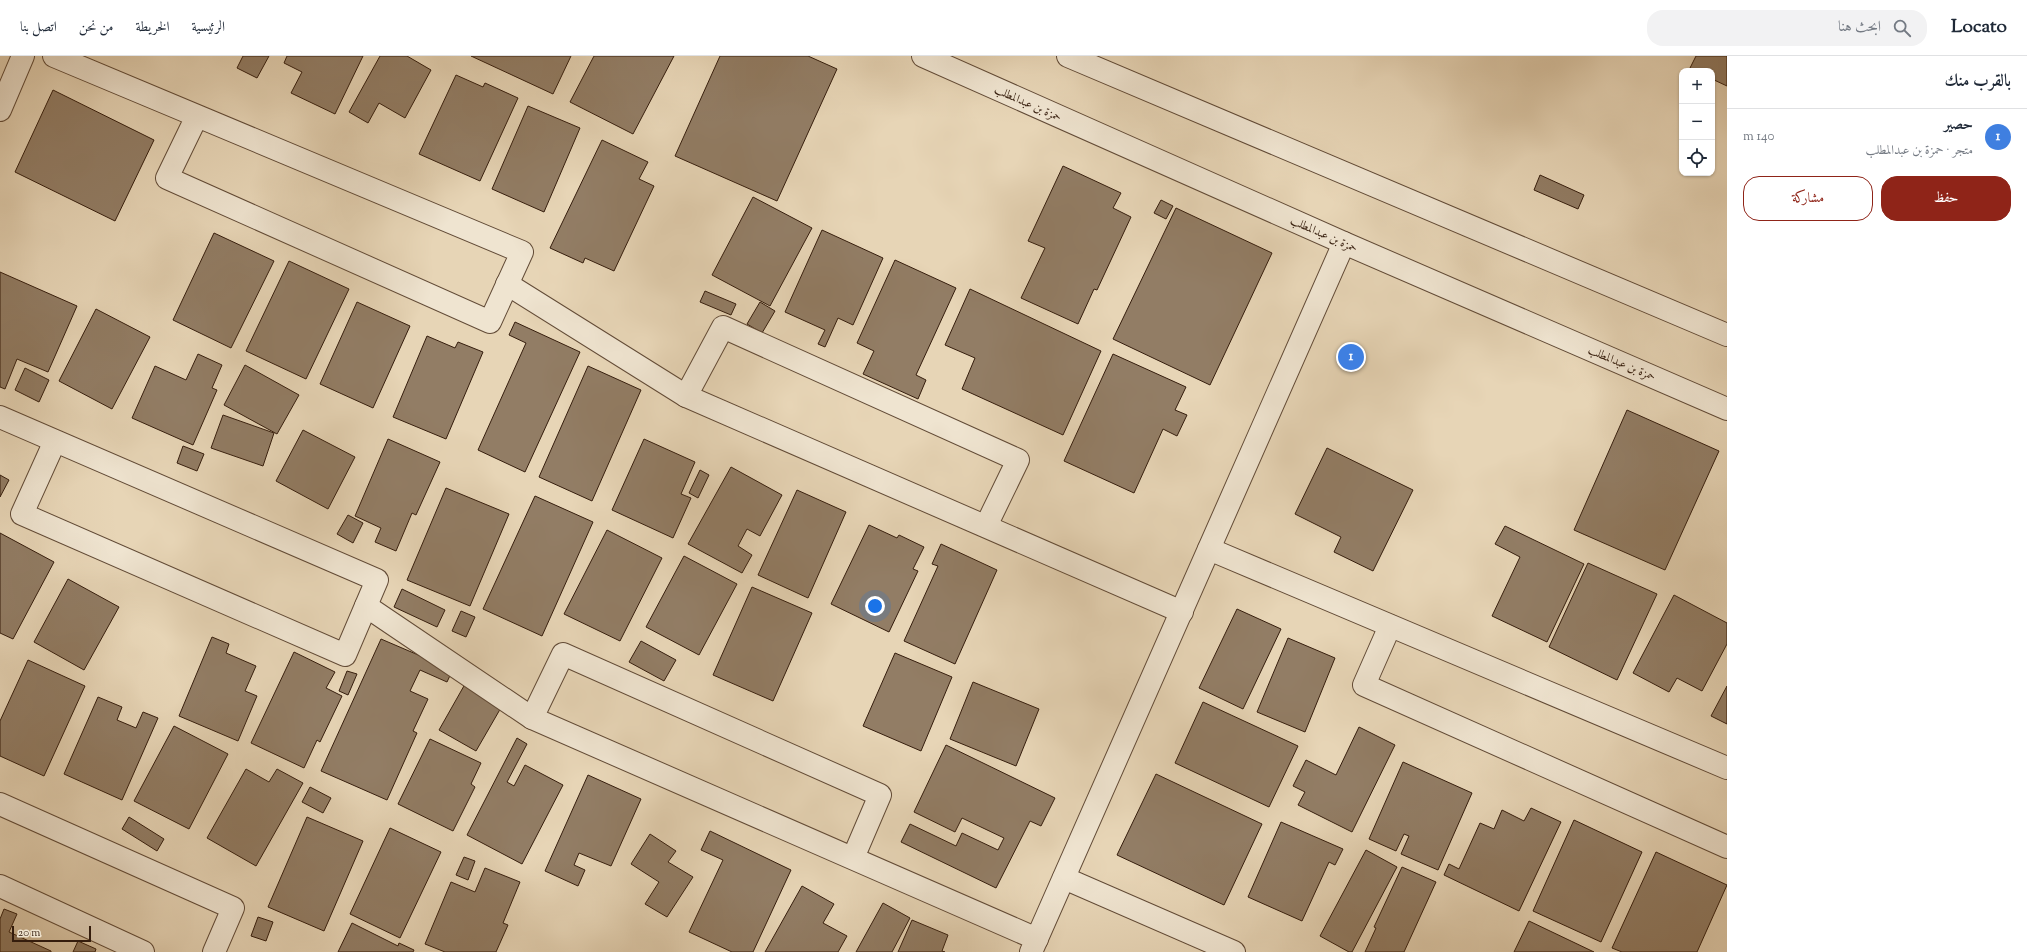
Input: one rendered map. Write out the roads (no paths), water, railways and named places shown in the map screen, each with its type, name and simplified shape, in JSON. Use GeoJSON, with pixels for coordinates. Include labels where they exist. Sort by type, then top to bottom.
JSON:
{"type":"FeatureCollection","features":[{"type":"Feature","properties":{"kind":"street"},"geometry":{"type":"LineString","coordinates":[[1,103],[23,56]]}},
{"type":"Feature","properties":{"kind":"street"},"geometry":{"type":"LineString","coordinates":[[54,56],[522,252],[490,322],[167,178],[197,116]]}},
{"type":"Feature","properties":{"kind":"street","name":"حمزة بن عبدالمطلب"},"geometry":{"type":"LineString","coordinates":[[923,56],[1344,243],[1727,408]]}},
{"type":"Feature","properties":{"kind":"street"},"geometry":{"type":"LineString","coordinates":[[1068,56],[1727,335]]}},
{"type":"Feature","properties":{"kind":"street"},"geometry":{"type":"LineString","coordinates":[[366,606],[532,718],[853,858],[1034,945],[1344,243]]}},
{"type":"Feature","properties":{"kind":"street"},"geometry":{"type":"LineString","coordinates":[[507,284],[686,396],[1182,612]]}},
{"type":"Feature","properties":{"kind":"street"},"geometry":{"type":"LineString","coordinates":[[686,396],[723,327],[1018,460],[986,526]]}},
{"type":"Feature","properties":{"kind":"street"},"geometry":{"type":"LineString","coordinates":[[0,417],[377,580],[345,655],[22,514],[55,441]]}},
{"type":"Feature","properties":{"kind":"street"},"geometry":{"type":"LineString","coordinates":[[1209,549],[1727,768]]}},
{"type":"Feature","properties":{"kind":"street"},"geometry":{"type":"LineString","coordinates":[[1390,626],[1364,685],[1727,847]]}},
{"type":"Feature","properties":{"kind":"street"},"geometry":{"type":"LineString","coordinates":[[532,718],[563,654],[880,795],[853,858]]}},
{"type":"Feature","properties":{"kind":"street"},"geometry":{"type":"LineString","coordinates":[[0,804],[232,908],[215,952]]}},
{"type":"Feature","properties":{"kind":"street"},"geometry":{"type":"LineString","coordinates":[[1064,878],[1234,952]]}},
{"type":"Feature","properties":{"kind":"street"},"geometry":{"type":"LineString","coordinates":[[0,886],[143,952]]}},
{"type":"Feature","properties":{"kind":"place","name":"حصير"},"geometry":{"type":"Point","coordinates":[1351,357]}}]}
